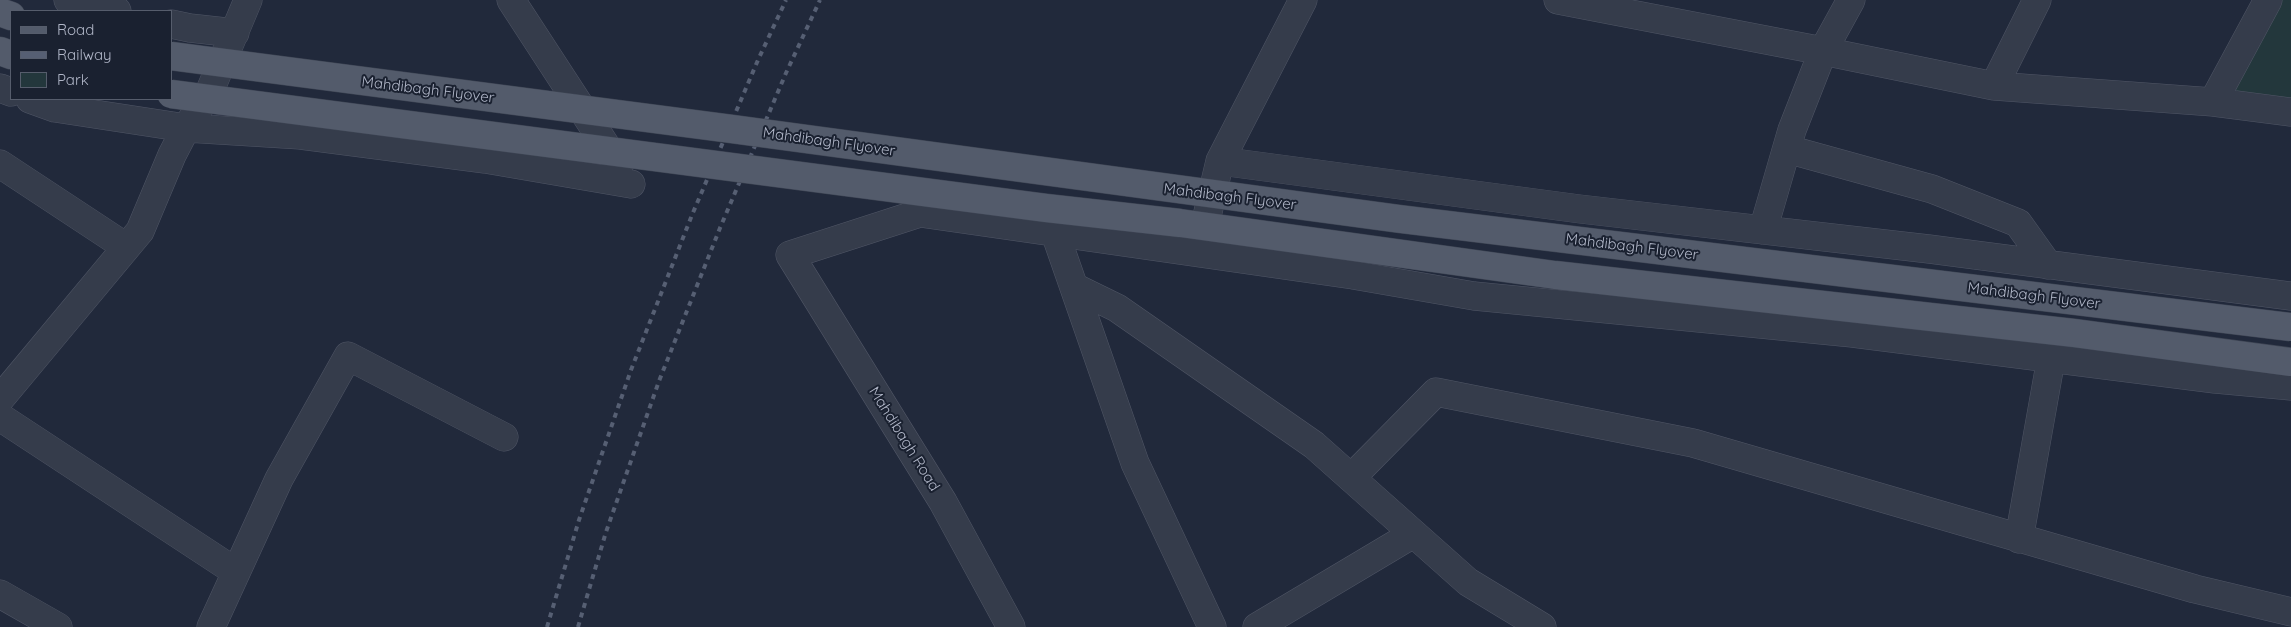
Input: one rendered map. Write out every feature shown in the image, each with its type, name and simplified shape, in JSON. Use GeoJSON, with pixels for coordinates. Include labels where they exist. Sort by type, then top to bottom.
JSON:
{"type":"FeatureCollection","features":[{"type":"Feature","properties":{"kind":"main road","name":"Mahdibagh Flyover"},"geometry":{"type":"LineString","coordinates":[[172,56],[1400,219],[2291,327]]}},
{"type":"Feature","properties":{"kind":"main road"},"geometry":{"type":"LineString","coordinates":[[172,94],[1046,208],[1180,223],[1555,275],[2064,332],[2291,362]]}},
{"type":"Feature","properties":{"kind":"street"},"geometry":{"type":"LineString","coordinates":[[68,0],[113,10]]}},
{"type":"Feature","properties":{"kind":"street"},"geometry":{"type":"LineString","coordinates":[[0,399],[140,231],[186,128],[208,93],[248,0]]}},
{"type":"Feature","properties":{"kind":"street"},"geometry":{"type":"LineString","coordinates":[[33,100],[55,108],[186,128],[300,135],[485,159],[631,184],[511,0]]}},
{"type":"Feature","properties":{"kind":"street"},"geometry":{"type":"LineString","coordinates":[[1198,254],[1220,161],[1303,0]]}},
{"type":"Feature","properties":{"kind":"street"},"geometry":{"type":"LineString","coordinates":[[1558,0],[1609,5],[1994,86],[2213,102],[2291,112]]}},
{"type":"Feature","properties":{"kind":"street"},"geometry":{"type":"LineString","coordinates":[[1763,230],[1787,148],[1823,51],[1851,0]]}},
{"type":"Feature","properties":{"kind":"street"},"geometry":{"type":"LineString","coordinates":[[1994,86],[2037,0]]}},
{"type":"Feature","properties":{"kind":"street"},"geometry":{"type":"LineString","coordinates":[[2213,102],[2268,0]]}},
{"type":"Feature","properties":{"kind":"street"},"geometry":{"type":"LineString","coordinates":[[172,24],[234,33]]}},
{"type":"Feature","properties":{"kind":"street"},"geometry":{"type":"LineString","coordinates":[[1787,148],[1932,189],[2018,223],[2048,265]]}},
{"type":"Feature","properties":{"kind":"street"},"geometry":{"type":"LineString","coordinates":[[1220,161],[1580,210],[1763,230],[2291,296]]}},
{"type":"Feature","properties":{"kind":"street"},"geometry":{"type":"LineString","coordinates":[[0,164],[126,248]]}},
{"type":"Feature","properties":{"kind":"street","name":"Mahdibagh Road"},"geometry":{"type":"LineString","coordinates":[[1011,627],[943,502],[790,255],[920,213],[1054,233]]}},
{"type":"Feature","properties":{"kind":"street"},"geometry":{"type":"LineString","coordinates":[[1212,627],[1135,463],[1054,233],[1353,274],[1474,296],[1842,332],[2051,359],[2291,386]]}},
{"type":"Feature","properties":{"kind":"street"},"geometry":{"type":"LineString","coordinates":[[1074,287],[1116,308],[1314,445],[1468,582],[1542,627]]}},
{"type":"Feature","properties":{"kind":"street"},"geometry":{"type":"LineString","coordinates":[[211,627],[279,479],[348,356],[504,437]]}},
{"type":"Feature","properties":{"kind":"street"},"geometry":{"type":"LineString","coordinates":[[2019,539],[2051,359]]}},
{"type":"Feature","properties":{"kind":"street"},"geometry":{"type":"LineString","coordinates":[[1351,478],[1436,392],[1694,443],[2195,589],[2291,612]]}},
{"type":"Feature","properties":{"kind":"street"},"geometry":{"type":"LineString","coordinates":[[0,417],[236,572]]}},
{"type":"Feature","properties":{"kind":"street"},"geometry":{"type":"LineString","coordinates":[[1257,627],[1413,534]]}},
{"type":"Feature","properties":{"kind":"street"},"geometry":{"type":"LineString","coordinates":[[0,594],[58,627]]}},
{"type":"Feature","properties":{"kind":"green space"},"geometry":{"type":"Polygon","coordinates":[[[2268,0],[2291,0],[2291,112],[2213,102],[2268,0]]]}},
{"type":"Feature","properties":{"kind":"railway"},"geometry":{"type":"LineString","coordinates":[[547,627],[579,520],[631,370],[692,215],[758,60],[786,0]]}},
{"type":"Feature","properties":{"kind":"railway"},"geometry":{"type":"LineString","coordinates":[[578,627],[606,532],[659,381],[720,228],[786,73],[820,0]]}}]}
